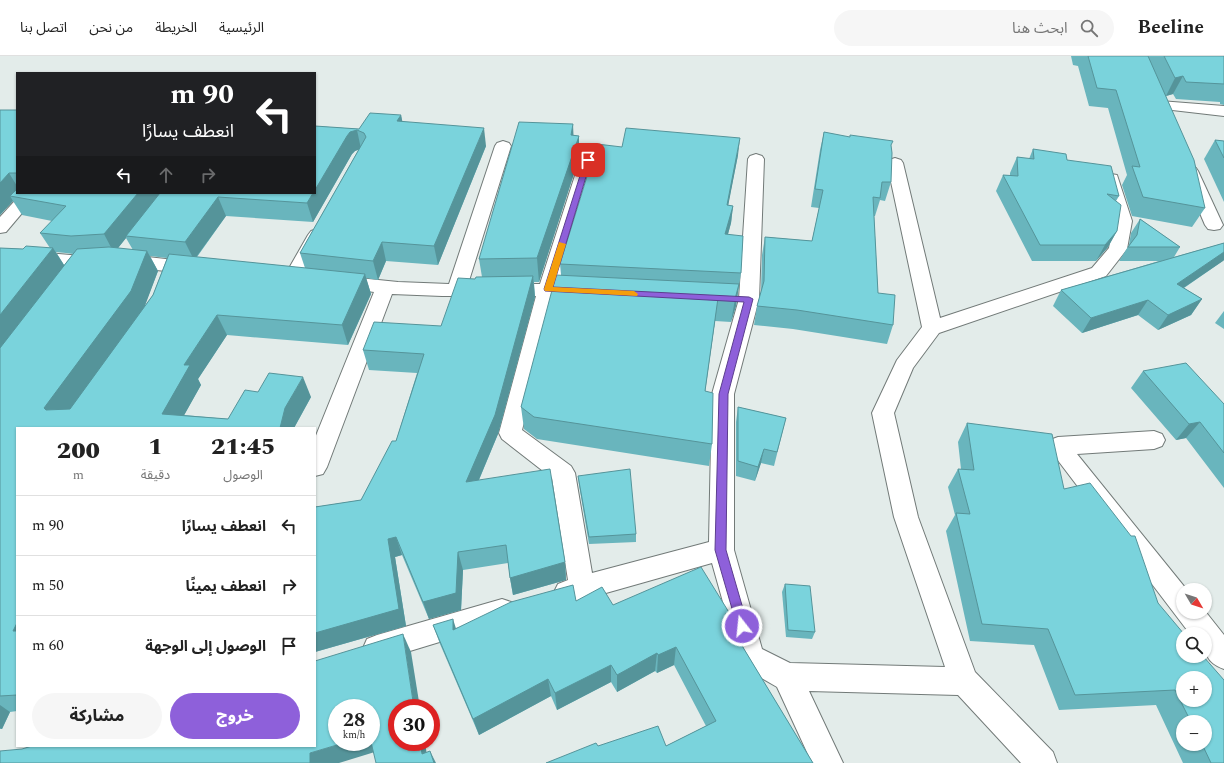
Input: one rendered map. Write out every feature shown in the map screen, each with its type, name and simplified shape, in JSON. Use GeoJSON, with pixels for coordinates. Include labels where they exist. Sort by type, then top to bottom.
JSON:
{"type":"FeatureCollection","features":[{"type":"Feature","properties":{"kind":"street"},"geometry":{"type":"LineString","coordinates":[[1160,105],[1224,111]]}},
{"type":"Feature","properties":{"kind":"street"},"geometry":{"type":"LineString","coordinates":[[456,290],[503,146]]}},
{"type":"Feature","properties":{"kind":"street"},"geometry":{"type":"LineString","coordinates":[[1182,154],[1214,225]]}},
{"type":"Feature","properties":{"kind":"street"},"geometry":{"type":"LineString","coordinates":[[756,159],[741,299],[723,394],[721,550],[751,657],[787,677],[964,681]]}},
{"type":"Feature","properties":{"kind":"street"},"geometry":{"type":"LineString","coordinates":[[582,588],[563,473],[510,432],[548,289],[588,160]]}},
{"type":"Feature","properties":{"kind":"street"},"geometry":{"type":"LineString","coordinates":[[895,163],[932,328]]}},
{"type":"Feature","properties":{"kind":"street"},"geometry":{"type":"LineString","coordinates":[[1042,763],[964,681],[906,517],[883,413],[904,366],[932,328],[1099,272],[1118,249],[1123,221],[1111,179]]}},
{"type":"Feature","properties":{"kind":"street"},"geometry":{"type":"LineString","coordinates":[[0,228],[30,194]]}},
{"type":"Feature","properties":{"kind":"street"},"geometry":{"type":"LineString","coordinates":[[323,223],[301,278],[385,288],[456,290],[548,289],[602,292]]}},
{"type":"Feature","properties":{"kind":"street"},"geometry":{"type":"LineString","coordinates":[[120,260],[134,242]]}},
{"type":"Feature","properties":{"kind":"street"},"geometry":{"type":"LineString","coordinates":[[0,255],[82,262],[120,260],[209,269]]}},
{"type":"Feature","properties":{"kind":"street"},"geometry":{"type":"LineString","coordinates":[[68,280],[82,262]]}},
{"type":"Feature","properties":{"kind":"street"},"geometry":{"type":"LineString","coordinates":[[163,287],[171,266]]}},
{"type":"Feature","properties":{"kind":"street"},"geometry":{"type":"LineString","coordinates":[[316,464],[385,288]]}},
{"type":"Feature","properties":{"kind":"street"},"geometry":{"type":"LineString","coordinates":[[1154,440],[1058,446],[1176,595]]}},
{"type":"Feature","properties":{"kind":"street"},"geometry":{"type":"LineString","coordinates":[[352,656],[582,588],[721,550]]}},
{"type":"Feature","properties":{"kind":"street"},"geometry":{"type":"LineString","coordinates":[[1195,619],[1224,656]]}},
{"type":"Feature","properties":{"kind":"street"},"geometry":{"type":"LineString","coordinates":[[787,677],[828,763]]}},
{"type":"Feature","properties":{"kind":"building"},"geometry":{"type":"Polygon","coordinates":[[[1088,56],[1148,56],[1194,160],[1205,208],[1143,197],[1132,166],[1140,167],[1116,90],[1097,88],[1088,56]]]}},
{"type":"Feature","properties":{"kind":"building"},"geometry":{"type":"Polygon","coordinates":[[[1164,56],[1224,56],[1224,84],[1186,82],[1183,76],[1175,78],[1164,56]]]}},
{"type":"Feature","properties":{"kind":"building"},"geometry":{"type":"Polygon","coordinates":[[[0,110],[16,110],[16,173],[9,173],[0,183],[0,110]]]}},
{"type":"Feature","properties":{"kind":"building"},"geometry":{"type":"Polygon","coordinates":[[[370,113],[401,115],[397,121],[484,128],[434,246],[382,242],[373,261],[300,253],[366,137],[364,133],[357,130],[350,132],[316,188],[316,126],[359,129],[370,113]]]}},
{"type":"Feature","properties":{"kind":"building"},"geometry":{"type":"Polygon","coordinates":[[[519,122],[573,124],[571,135],[579,136],[537,258],[479,259],[519,122]]]}},
{"type":"Feature","properties":{"kind":"building"},"geometry":{"type":"Polygon","coordinates":[[[626,128],[740,138],[727,205],[733,206],[725,234],[743,236],[741,273],[560,264],[597,144],[622,147],[626,128]]]}},
{"type":"Feature","properties":{"kind":"building"},"geometry":{"type":"Polygon","coordinates":[[[824,132],[850,137],[850,135],[893,141],[891,145],[891,182],[882,182],[880,198],[873,197],[878,293],[895,295],[893,325],[797,310],[757,306],[764,281],[765,237],[812,241],[823,190],[815,189],[824,132]]]}},
{"type":"Feature","properties":{"kind":"building"},"geometry":{"type":"Polygon","coordinates":[[[1215,140],[1224,141],[1224,158],[1215,140]]]}},
{"type":"Feature","properties":{"kind":"building"},"geometry":{"type":"Polygon","coordinates":[[[1033,149],[1066,154],[1067,160],[1111,166],[1119,196],[1107,194],[1121,205],[1117,231],[1105,245],[1040,245],[1003,175],[1018,176],[1017,157],[1034,159],[1033,149]]]}},
{"type":"Feature","properties":{"kind":"building"},"geometry":{"type":"Polygon","coordinates":[[[16,190],[16,194],[137,194],[104,234],[71,236],[40,233],[66,206],[10,196],[16,190]]]}},
{"type":"Feature","properties":{"kind":"building"},"geometry":{"type":"Polygon","coordinates":[[[159,194],[312,194],[307,203],[218,197],[185,242],[126,236],[159,194]]]}},
{"type":"Feature","properties":{"kind":"building"},"geometry":{"type":"Polygon","coordinates":[[[1140,219],[1180,247],[1128,247],[1137,235],[1140,219]]]}},
{"type":"Feature","properties":{"kind":"building"},"geometry":{"type":"Polygon","coordinates":[[[1224,243],[1224,252],[1177,284],[1202,299],[1168,315],[1148,300],[1091,318],[1061,290],[1224,243]]]}},
{"type":"Feature","properties":{"kind":"building"},"geometry":{"type":"Polygon","coordinates":[[[26,246],[53,248],[0,315],[0,248],[23,249],[26,246]]]}},
{"type":"Feature","properties":{"kind":"building"},"geometry":{"type":"Polygon","coordinates":[[[109,247],[147,251],[131,291],[44,408],[46,410],[70,409],[153,295],[169,254],[365,274],[342,325],[217,315],[184,365],[190,365],[162,414],[228,419],[245,390],[258,392],[269,373],[303,377],[285,408],[280,427],[16,427],[16,625],[13,631],[16,631],[16,695],[0,696],[0,348],[77,249],[109,247]]]}},
{"type":"Feature","properties":{"kind":"building"},"geometry":{"type":"Polygon","coordinates":[[[556,275],[739,284],[735,299],[718,298],[705,391],[713,393],[712,444],[534,417],[521,407],[556,275]]]}},
{"type":"Feature","properties":{"kind":"building"},"geometry":{"type":"Polygon","coordinates":[[[533,276],[495,415],[466,482],[550,469],[565,562],[510,578],[506,545],[458,552],[456,593],[423,602],[396,537],[388,539],[399,609],[316,633],[316,507],[361,500],[392,441],[396,441],[424,354],[363,350],[374,322],[441,326],[458,278],[475,279],[476,277],[533,276]]]}},
{"type":"Feature","properties":{"kind":"building"},"geometry":{"type":"Polygon","coordinates":[[[1186,363],[1224,404],[1224,453],[1200,422],[1189,424],[1143,371],[1186,363]]]}},
{"type":"Feature","properties":{"kind":"building"},"geometry":{"type":"Polygon","coordinates":[[[738,407],[786,418],[777,452],[764,449],[758,467],[738,461],[738,407]]]}},
{"type":"Feature","properties":{"kind":"building"},"geometry":{"type":"Polygon","coordinates":[[[967,423],[1052,434],[1064,489],[1090,483],[1131,536],[1135,536],[1158,603],[1178,627],[1176,627],[1176,663],[1209,663],[1224,680],[1224,763],[1211,763],[1205,751],[1212,751],[1212,715],[1188,715],[1184,707],[1212,707],[1212,671],[1176,671],[1176,692],[1175,690],[1075,695],[1048,629],[982,624],[956,513],[970,514],[958,469],[974,470],[967,423]]]}},
{"type":"Feature","properties":{"kind":"building"},"geometry":{"type":"Polygon","coordinates":[[[630,469],[636,534],[589,537],[578,476],[630,469]]]}},
{"type":"Feature","properties":{"kind":"building"},"geometry":{"type":"Polygon","coordinates":[[[701,567],[730,614],[725,614],[744,649],[813,763],[546,763],[596,743],[598,746],[658,726],[666,746],[716,721],[676,647],[658,655],[657,653],[617,675],[611,665],[555,693],[548,679],[473,719],[433,625],[453,619],[453,630],[511,602],[573,585],[576,601],[602,587],[613,605],[701,567]]]}},
{"type":"Feature","properties":{"kind":"building"},"geometry":{"type":"Polygon","coordinates":[[[785,584],[810,586],[815,632],[788,630],[785,584]]]}},
{"type":"Feature","properties":{"kind":"building"},"geometry":{"type":"Polygon","coordinates":[[[403,634],[413,699],[388,699],[388,751],[422,751],[422,754],[430,751],[434,763],[376,763],[373,751],[380,751],[380,699],[328,699],[328,748],[310,753],[310,763],[0,763],[0,751],[29,747],[316,747],[316,661],[403,634]]]}},
{"type":"Feature","properties":{"kind":"slow traffic"},"geometry":{"type":"LineString","coordinates":[[562,244],[548,289],[634,294]]}},
{"type":"Feature","properties":{"kind":"route"},"geometry":{"type":"LineString","coordinates":[[588,160],[548,289],[749,299],[723,394],[721,550],[742,626]]}}]}
